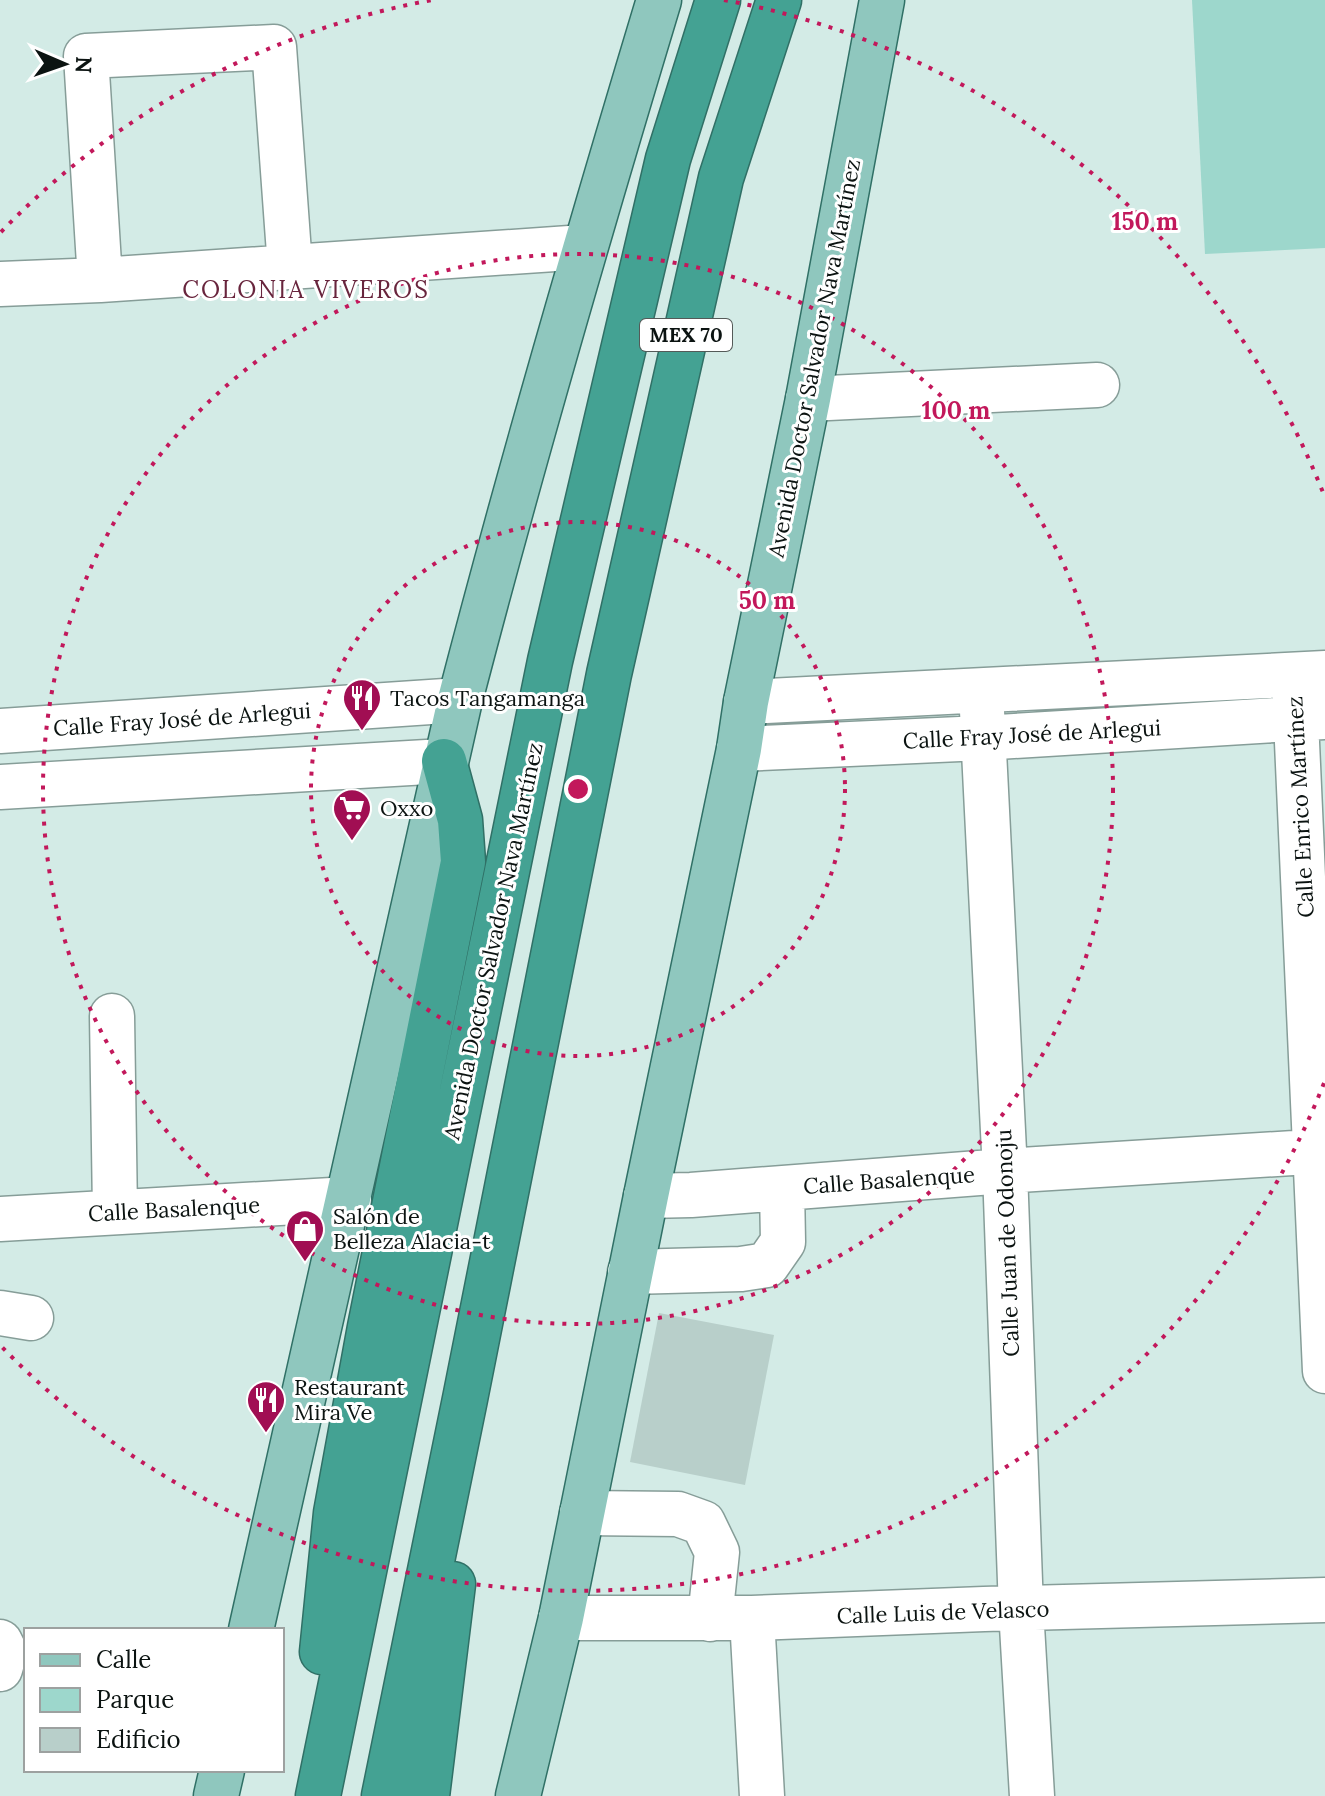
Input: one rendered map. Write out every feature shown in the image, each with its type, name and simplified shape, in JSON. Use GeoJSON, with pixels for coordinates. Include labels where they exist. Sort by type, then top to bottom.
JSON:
{"type":"FeatureCollection","features":[{"type":"Feature","properties":{"kind":"highway","name":"Avenida Doctor Salvador Nava Martínez"},"geometry":{"type":"LineString","coordinates":[[317,1796],[550,661],[668,159],[718,0]]}},
{"type":"Feature","properties":{"kind":"highway","name":"MEX 70"},"geometry":{"type":"LineString","coordinates":[[384,1796],[609,674],[721,178],[779,0]]}},
{"type":"Feature","properties":{"kind":"highway"},"geometry":{"type":"LineString","coordinates":[[317,1796],[321,1665],[336,1513],[463,862],[460,820],[444,761]]}},
{"type":"Feature","properties":{"kind":"highway"},"geometry":{"type":"LineString","coordinates":[[427,1796],[453,1598],[465,1399]]}},
{"type":"Feature","properties":{"kind":"main road"},"geometry":{"type":"LineString","coordinates":[[251,1628],[444,761],[499,548],[584,247],[659,0]]}},
{"type":"Feature","properties":{"kind":"main road","name":"Avenida Doctor Salvador Nava Martínez"},"geometry":{"type":"LineString","coordinates":[[518,1796],[561,1618],[739,749],[882,0]]}},
{"type":"Feature","properties":{"kind":"main road"},"geometry":{"type":"LineString","coordinates":[[216,1796],[222,1772]]}},
{"type":"Feature","properties":{"kind":"street"},"geometry":{"type":"LineString","coordinates":[[100,280],[86,56],[274,47],[290,267]]}},
{"type":"Feature","properties":{"kind":"street"},"geometry":{"type":"LineString","coordinates":[[0,284],[584,247]]}},
{"type":"Feature","properties":{"kind":"street"},"geometry":{"type":"LineString","coordinates":[[808,399],[1097,385]]}},
{"type":"Feature","properties":{"kind":"street","name":"Calle Fray José de Arlegui"},"geometry":{"type":"LineString","coordinates":[[746,702],[1309,674]]}},
{"type":"Feature","properties":{"kind":"street","name":"Calle Enrico Martínez"},"geometry":{"type":"LineString","coordinates":[[1309,674],[1325,1371]]}},
{"type":"Feature","properties":{"kind":"street","name":"Calle Juan de Odonoju"},"geometry":{"type":"LineString","coordinates":[[981,691],[1032,1796]]}},
{"type":"Feature","properties":{"kind":"street","name":"Calle Fray José de Arlegui"},"geometry":{"type":"LineString","coordinates":[[0,731],[460,700]]}},
{"type":"Feature","properties":{"kind":"street","name":"Calle Fray José de Arlegui"},"geometry":{"type":"LineString","coordinates":[[739,749],[1310,718]]}},
{"type":"Feature","properties":{"kind":"street"},"geometry":{"type":"LineString","coordinates":[[0,787],[444,761]]}},
{"type":"Feature","properties":{"kind":"street"},"geometry":{"type":"LineString","coordinates":[[112,1016],[115,1212]]}},
{"type":"Feature","properties":{"kind":"street","name":"Calle Basalenque"},"geometry":{"type":"LineString","coordinates":[[646,1196],[1320,1151]]}},
{"type":"Feature","properties":{"kind":"street"},"geometry":{"type":"LineString","coordinates":[[630,1272],[741,1269],[767,1265],[783,1242],[782,1188]]}},
{"type":"Feature","properties":{"kind":"street","name":"Calle Basalenque"},"geometry":{"type":"LineString","coordinates":[[0,1219],[349,1199]]}},
{"type":"Feature","properties":{"kind":"street"},"geometry":{"type":"LineString","coordinates":[[582,1513],[678,1514],[703,1523],[717,1552],[762,1796]]}},
{"type":"Feature","properties":{"kind":"street","name":"Calle Luis de Velasco"},"geometry":{"type":"LineString","coordinates":[[561,1618],[731,1618],[1325,1600]]}},
{"type":"Feature","properties":{"kind":"green space"},"geometry":{"type":"Polygon","coordinates":[[[1192,0],[1325,0],[1325,248],[1205,254],[1192,0]]]}},
{"type":"Feature","properties":{"kind":"building"},"geometry":{"type":"Polygon","coordinates":[[[659,1313],[774,1335],[745,1485],[630,1462],[659,1313]]]}},
{"type":"Feature","properties":{"kind":"place","name":"Tacos Tangamanga"},"geometry":{"type":"Point","coordinates":[362,732]}},
{"type":"Feature","properties":{"kind":"place","name":"Oxxo"},"geometry":{"type":"Point","coordinates":[352,842]}},
{"type":"Feature","properties":{"kind":"place","name":"Salón de Belleza Alacia-t"},"geometry":{"type":"Point","coordinates":[305,1263]}},
{"type":"Feature","properties":{"kind":"place","name":"Restaurant Mira Ve"},"geometry":{"type":"Point","coordinates":[266,1434]}},
{"type":"Feature","properties":{"kind":"district","name":"COLONIA VIVEROS"},"geometry":{"type":"Point","coordinates":[306,290]}}]}
